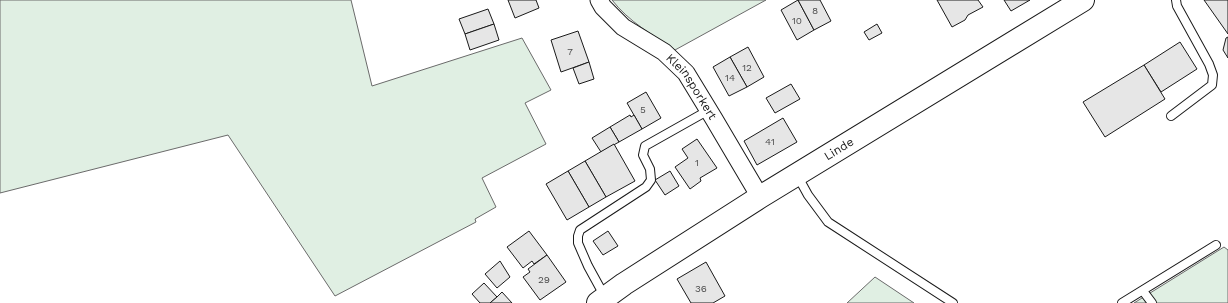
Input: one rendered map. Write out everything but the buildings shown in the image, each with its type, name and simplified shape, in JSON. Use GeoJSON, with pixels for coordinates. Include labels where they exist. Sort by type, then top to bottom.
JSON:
{"type":"FeatureCollection","features":[{"type":"Feature","properties":{"kind":"main road","name":"Linde"},"geometry":{"type":"LineString","coordinates":[[601,300],[669,254],[760,197],[1083,0]]}},
{"type":"Feature","properties":{"kind":"street","name":"Kleinsporkert"},"geometry":{"type":"LineString","coordinates":[[599,0],[602,7],[623,27],[664,52],[686,73],[760,197]]}},
{"type":"Feature","properties":{"kind":"lane"},"geometry":{"type":"LineString","coordinates":[[1171,116],[1212,85],[1213,75],[1209,64],[1176,0]]}},
{"type":"Feature","properties":{"kind":"lane"},"geometry":{"type":"LineString","coordinates":[[601,300],[578,243],[580,230],[646,187],[651,180],[650,169],[644,156],[644,146],[709,110]]}},
{"type":"Feature","properties":{"kind":"lane"},"geometry":{"type":"LineString","coordinates":[[797,174],[808,195],[828,222],[953,303]]}},
{"type":"Feature","properties":{"kind":"lane"},"geometry":{"type":"LineString","coordinates":[[1122,303],[1216,245]]}},
{"type":"Feature","properties":{"kind":"lane"},"geometry":{"type":"LineString","coordinates":[[1142,291],[1152,303]]}},
{"type":"Feature","properties":{"kind":"green space"},"geometry":{"type":"Polygon","coordinates":[[[0,0],[351,0],[372,86],[522,38],[551,90],[525,103],[546,144],[482,178],[496,207],[475,219],[476,222],[335,296],[228,135],[0,193],[0,0]]]}},
{"type":"Feature","properties":{"kind":"green space"},"geometry":{"type":"Polygon","coordinates":[[[612,0],[766,0],[675,50],[634,22],[612,0]]]}},
{"type":"Feature","properties":{"kind":"green space"},"geometry":{"type":"Polygon","coordinates":[[[1224,247],[1228,250],[1228,303],[1134,303],[1224,247]]]}},
{"type":"Feature","properties":{"kind":"green space"},"geometry":{"type":"Polygon","coordinates":[[[875,277],[914,303],[847,303],[875,277]]]}}]}
